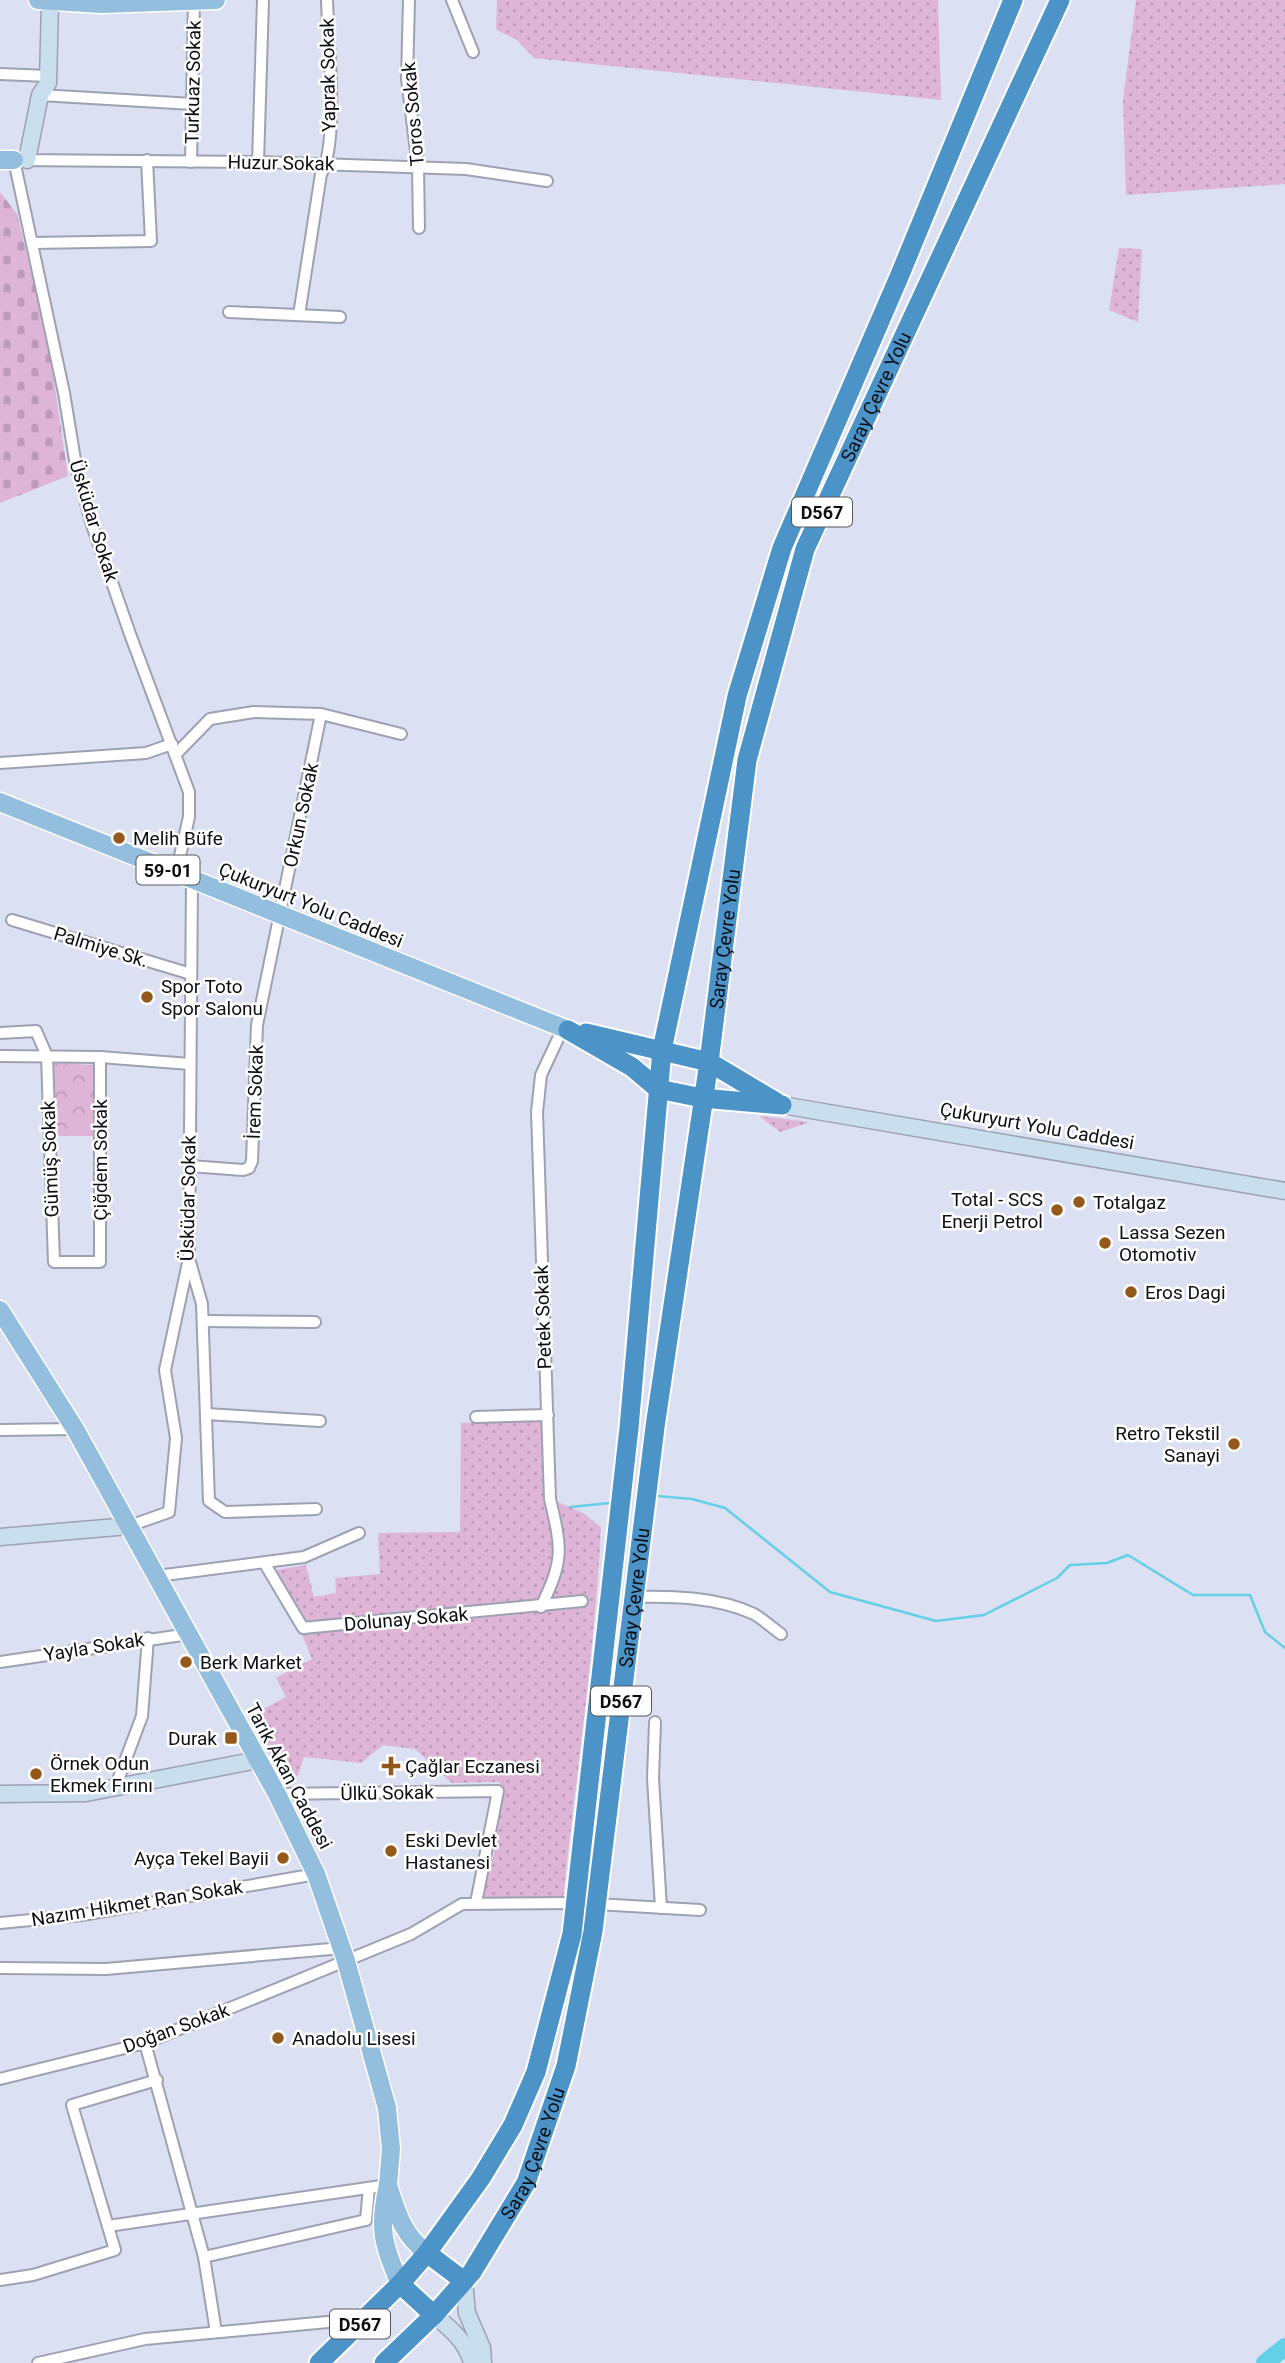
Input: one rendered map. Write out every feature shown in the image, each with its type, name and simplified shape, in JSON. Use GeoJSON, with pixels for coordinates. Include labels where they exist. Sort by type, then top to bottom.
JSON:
{"type":"FeatureCollection","features":[{"type":"Feature","properties":{"kind":"highway","name":"Saray Çevre Yolu"},"geometry":{"type":"LineString","coordinates":[[662,1050],[737,696],[782,548],[900,277],[1013,0]]}},
{"type":"Feature","properties":{"kind":"highway","name":"Saray Çevre Yolu"},"geometry":{"type":"LineString","coordinates":[[709,1062],[747,760],[805,549],[1060,0]]}},
{"type":"Feature","properties":{"kind":"highway"},"geometry":{"type":"LineString","coordinates":[[565,1029],[709,1062],[782,1105]]}},
{"type":"Feature","properties":{"kind":"highway","name":"59-01"},"geometry":{"type":"LineString","coordinates":[[565,1029],[632,1068],[658,1089]]}},
{"type":"Feature","properties":{"kind":"highway","name":"D567"},"geometry":{"type":"LineString","coordinates":[[658,1089],[662,1050]]}},
{"type":"Feature","properties":{"kind":"highway","name":"D567"},"geometry":{"type":"LineString","coordinates":[[702,1098],[709,1062]]}},
{"type":"Feature","properties":{"kind":"highway","name":"Saray Çevre Yolu"},"geometry":{"type":"LineString","coordinates":[[426,2253],[488,2167],[513,2125],[536,2072],[572,1934],[629,1428],[658,1089]]}},
{"type":"Feature","properties":{"kind":"highway"},"geometry":{"type":"LineString","coordinates":[[658,1089],[702,1098],[782,1105]]}},
{"type":"Feature","properties":{"kind":"highway","name":"Saray Çevre Yolu"},"geometry":{"type":"LineString","coordinates":[[464,2281],[519,2194],[566,2066],[596,1904],[634,1597],[702,1098]]}},
{"type":"Feature","properties":{"kind":"highway"},"geometry":{"type":"LineString","coordinates":[[426,2253],[464,2281]]}},
{"type":"Feature","properties":{"kind":"highway","name":"D567"},"geometry":{"type":"LineString","coordinates":[[319,2363],[400,2284],[426,2253]]}},
{"type":"Feature","properties":{"kind":"highway","name":"D567"},"geometry":{"type":"LineString","coordinates":[[384,2363],[434,2315],[464,2281]]}},
{"type":"Feature","properties":{"kind":"highway","name":"D567"},"geometry":{"type":"LineString","coordinates":[[400,2284],[434,2315]]}},
{"type":"Feature","properties":{"kind":"main road"},"geometry":{"type":"LineString","coordinates":[[38,0],[216,0]]}},
{"type":"Feature","properties":{"kind":"main road","name":"Çukuryurt Yolu Caddesi"},"geometry":{"type":"LineString","coordinates":[[0,802],[565,1029]]}},
{"type":"Feature","properties":{"kind":"main road","name":"Tarık Akan Caddesi"},"geometry":{"type":"LineString","coordinates":[[0,1310],[75,1429],[277,1794],[316,1874],[344,1955],[387,2108],[391,2149],[388,2185]]}},
{"type":"Feature","properties":{"kind":"main road"},"geometry":{"type":"LineString","coordinates":[[388,2185],[401,2225],[410,2240],[426,2253]]}},
{"type":"Feature","properties":{"kind":"main road"},"geometry":{"type":"LineString","coordinates":[[388,2185],[380,2217],[387,2253],[400,2284]]}},
{"type":"Feature","properties":{"kind":"street"},"geometry":{"type":"LineString","coordinates":[[258,162],[264,0]]}},
{"type":"Feature","properties":{"kind":"street","name":"Yaprak Sokak"},"geometry":{"type":"LineString","coordinates":[[299,315],[321,174],[327,164],[330,137],[327,0]]}},
{"type":"Feature","properties":{"kind":"street","name":"Toros Sokak"},"geometry":{"type":"LineString","coordinates":[[409,0],[407,79],[418,167],[419,229]]}},
{"type":"Feature","properties":{"kind":"street"},"geometry":{"type":"LineString","coordinates":[[452,0],[472,52]]}},
{"type":"Feature","properties":{"kind":"street"},"geometry":{"type":"LineString","coordinates":[[14,160],[48,76],[50,1]]}},
{"type":"Feature","properties":{"kind":"street","name":"Turkuaz Sokak"},"geometry":{"type":"LineString","coordinates":[[191,162],[194,1]]}},
{"type":"Feature","properties":{"kind":"street"},"geometry":{"type":"LineString","coordinates":[[0,74],[48,76]]}},
{"type":"Feature","properties":{"kind":"street"},"geometry":{"type":"LineString","coordinates":[[40,95],[193,104]]}},
{"type":"Feature","properties":{"kind":"street","name":"Huzur Sokak"},"geometry":{"type":"LineString","coordinates":[[14,160],[148,160],[418,167],[466,169],[547,181]]}},
{"type":"Feature","properties":{"kind":"street","name":"Üsküdar Sokak"},"geometry":{"type":"LineString","coordinates":[[14,160],[64,393],[76,466],[92,525],[189,792],[184,876],[191,974],[189,1258],[165,1370],[176,1438],[169,1512],[129,1526]]}},
{"type":"Feature","properties":{"kind":"street"},"geometry":{"type":"LineString","coordinates":[[32,243],[151,241],[148,160]]}},
{"type":"Feature","properties":{"kind":"street"},"geometry":{"type":"LineString","coordinates":[[229,312],[340,317]]}},
{"type":"Feature","properties":{"kind":"street"},"geometry":{"type":"LineString","coordinates":[[0,763],[174,749],[210,719],[254,712],[321,714],[401,734]]}},
{"type":"Feature","properties":{"kind":"street","name":"Orkun Sokak"},"geometry":{"type":"LineString","coordinates":[[280,915],[321,714]]}},
{"type":"Feature","properties":{"kind":"street","name":"İrem Sokak"},"geometry":{"type":"LineString","coordinates":[[190,1166],[243,1170],[249,1168],[252,1161],[257,1025],[280,915]]}},
{"type":"Feature","properties":{"kind":"street","name":"Palmiye Sk."},"geometry":{"type":"LineString","coordinates":[[12,920],[191,974]]}},
{"type":"Feature","properties":{"kind":"street","name":"Petek Sokak"},"geometry":{"type":"LineString","coordinates":[[541,1607],[559,1568],[558,1534],[550,1499],[537,1112],[541,1075],[565,1029]]}},
{"type":"Feature","properties":{"kind":"street"},"geometry":{"type":"LineString","coordinates":[[0,1034],[36,1031],[47,1056]]}},
{"type":"Feature","properties":{"kind":"street"},"geometry":{"type":"LineString","coordinates":[[0,1056],[100,1057],[190,1064]]}},
{"type":"Feature","properties":{"kind":"street","name":"Gümüş Sokak"},"geometry":{"type":"LineString","coordinates":[[47,1056],[54,1262],[100,1262]]}},
{"type":"Feature","properties":{"kind":"street","name":"Çiğdem Sokak"},"geometry":{"type":"LineString","coordinates":[[100,1057],[100,1262]]}},
{"type":"Feature","properties":{"kind":"street","name":"Çukuryurt Yolu Caddesi"},"geometry":{"type":"LineString","coordinates":[[782,1105],[1285,1191]]}},
{"type":"Feature","properties":{"kind":"street"},"geometry":{"type":"LineString","coordinates":[[189,1258],[202,1304],[209,1501],[225,1512],[316,1508]]}},
{"type":"Feature","properties":{"kind":"street"},"geometry":{"type":"LineString","coordinates":[[203,1321],[315,1322]]}},
{"type":"Feature","properties":{"kind":"street"},"geometry":{"type":"LineString","coordinates":[[206,1413],[320,1421]]}},
{"type":"Feature","properties":{"kind":"street"},"geometry":{"type":"LineString","coordinates":[[476,1418],[548,1415]]}},
{"type":"Feature","properties":{"kind":"street"},"geometry":{"type":"LineString","coordinates":[[0,1430],[75,1429]]}},
{"type":"Feature","properties":{"kind":"street"},"geometry":{"type":"LineString","coordinates":[[0,1537],[129,1526]]}},
{"type":"Feature","properties":{"kind":"street"},"geometry":{"type":"LineString","coordinates":[[157,1576],[304,1557],[359,1533]]}},
{"type":"Feature","properties":{"kind":"street","name":"Dolunay Sokak"},"geometry":{"type":"LineString","coordinates":[[265,1564],[303,1628],[582,1601]]}},
{"type":"Feature","properties":{"kind":"street"},"geometry":{"type":"LineString","coordinates":[[634,1597],[672,1596],[729,1606],[755,1615],[781,1634]]}},
{"type":"Feature","properties":{"kind":"street","name":"Yayla Sokak"},"geometry":{"type":"LineString","coordinates":[[0,1662],[189,1634]]}},
{"type":"Feature","properties":{"kind":"street"},"geometry":{"type":"LineString","coordinates":[[115,1788],[142,1716],[148,1638]]}},
{"type":"Feature","properties":{"kind":"street"},"geometry":{"type":"LineString","coordinates":[[655,1722],[653,1778],[661,1908]]}},
{"type":"Feature","properties":{"kind":"street"},"geometry":{"type":"LineString","coordinates":[[0,1794],[86,1793],[258,1760]]}},
{"type":"Feature","properties":{"kind":"street","name":"Ülkü Sokak"},"geometry":{"type":"LineString","coordinates":[[277,1794],[498,1791],[476,1903]]}},
{"type":"Feature","properties":{"kind":"street","name":"Nazım Hikmet Ran Sokak"},"geometry":{"type":"LineString","coordinates":[[0,1923],[82,1914],[316,1874]]}},
{"type":"Feature","properties":{"kind":"street","name":"Doğan Sokak"},"geometry":{"type":"LineString","coordinates":[[0,2079],[145,2043],[344,1955],[411,1934],[453,1907],[476,1903],[576,1903]]}},
{"type":"Feature","properties":{"kind":"street"},"geometry":{"type":"LineString","coordinates":[[596,1904],[700,1910]]}},
{"type":"Feature","properties":{"kind":"street"},"geometry":{"type":"LineString","coordinates":[[0,1968],[106,1969],[344,1955]]}},
{"type":"Feature","properties":{"kind":"street"},"geometry":{"type":"LineString","coordinates":[[145,2043],[204,2257],[216,2332]]}},
{"type":"Feature","properties":{"kind":"street"},"geometry":{"type":"LineString","coordinates":[[0,2280],[33,2275],[115,2249],[72,2105],[157,2080]]}},
{"type":"Feature","properties":{"kind":"street"},"geometry":{"type":"LineString","coordinates":[[108,2226],[388,2185]]}},
{"type":"Feature","properties":{"kind":"street"},"geometry":{"type":"LineString","coordinates":[[204,2257],[366,2220],[369,2188]]}},
{"type":"Feature","properties":{"kind":"street"},"geometry":{"type":"LineString","coordinates":[[464,2281],[467,2313],[482,2348],[483,2363]]}},
{"type":"Feature","properties":{"kind":"street"},"geometry":{"type":"LineString","coordinates":[[434,2315],[454,2332],[470,2353],[472,2363]]}},
{"type":"Feature","properties":{"kind":"street"},"geometry":{"type":"LineString","coordinates":[[38,2363],[145,2339],[365,2319]]}},
{"type":"Feature","properties":{"kind":"green space"},"geometry":{"type":"Polygon","coordinates":[[[497,0],[938,0],[941,100],[534,58],[516,39],[496,30],[497,0]]]}},
{"type":"Feature","properties":{"kind":"green space"},"geometry":{"type":"Polygon","coordinates":[[[1136,0],[1285,0],[1285,184],[1126,195],[1123,100],[1136,0]]]}},
{"type":"Feature","properties":{"kind":"green space"},"geometry":{"type":"Polygon","coordinates":[[[0,192],[17,214],[48,340],[68,476],[0,503],[0,192]]]}},
{"type":"Feature","properties":{"kind":"green space"},"geometry":{"type":"Polygon","coordinates":[[[1119,248],[1142,249],[1138,322],[1109,310],[1119,248]]]}},
{"type":"Feature","properties":{"kind":"green space"},"geometry":{"type":"Polygon","coordinates":[[[51,1063],[96,1065],[98,1136],[53,1136],[51,1063]]]}},
{"type":"Feature","properties":{"kind":"green space"},"geometry":{"type":"Polygon","coordinates":[[[759,1116],[810,1122],[780,1132],[759,1116]]]}},
{"type":"Feature","properties":{"kind":"green space"},"geometry":{"type":"Polygon","coordinates":[[[537,1419],[543,1424],[556,1501],[583,1513],[601,1527],[590,1667],[563,1899],[481,1899],[495,1850],[502,1787],[499,1782],[452,1783],[415,1749],[383,1745],[361,1763],[304,1757],[298,1775],[289,1788],[250,1716],[286,1697],[276,1678],[312,1659],[276,1570],[306,1565],[314,1597],[336,1593],[335,1578],[380,1574],[378,1533],[460,1532],[461,1423],[537,1419]]]}},
{"type":"Feature","properties":{"kind":"waterway"},"geometry":{"type":"LineString","coordinates":[[657,1496],[692,1499],[725,1508],[830,1592],[936,1621],[984,1615],[1057,1578],[1070,1565],[1107,1563],[1128,1555],[1193,1595],[1250,1595],[1265,1632],[1285,1648]]}},
{"type":"Feature","properties":{"kind":"waterway"},"geometry":{"type":"LineString","coordinates":[[570,1507],[610,1503]]}},
{"type":"Feature","properties":{"kind":"waterway"},"geometry":{"type":"LineString","coordinates":[[1265,2363],[1285,2347]]}},
{"type":"Feature","properties":{"kind":"place","name":"Melih Büfe"},"geometry":{"type":"Point","coordinates":[119,838]}},
{"type":"Feature","properties":{"kind":"place","name":"Spor Toto Spor Salonu"},"geometry":{"type":"Point","coordinates":[147,997]}},
{"type":"Feature","properties":{"kind":"place","name":"Totalgaz"},"geometry":{"type":"Point","coordinates":[1079,1202]}},
{"type":"Feature","properties":{"kind":"place","name":"Total - SCS Enerji Petrol"},"geometry":{"type":"Point","coordinates":[1057,1210]}},
{"type":"Feature","properties":{"kind":"place","name":"Lassa Sezen Otomotiv"},"geometry":{"type":"Point","coordinates":[1105,1243]}},
{"type":"Feature","properties":{"kind":"place","name":"Eros Dagi"},"geometry":{"type":"Point","coordinates":[1131,1292]}},
{"type":"Feature","properties":{"kind":"place","name":"Retro Tekstil Sanayi"},"geometry":{"type":"Point","coordinates":[1234,1444]}},
{"type":"Feature","properties":{"kind":"place","name":"Berk Market"},"geometry":{"type":"Point","coordinates":[186,1662]}},
{"type":"Feature","properties":{"kind":"place","name":"Durak"},"geometry":{"type":"Point","coordinates":[231,1738]}},
{"type":"Feature","properties":{"kind":"place","name":"Çağlar Eczanesi"},"geometry":{"type":"Point","coordinates":[391,1766]}},
{"type":"Feature","properties":{"kind":"place","name":"Örnek Odun Ekmek Fırını"},"geometry":{"type":"Point","coordinates":[36,1774]}},
{"type":"Feature","properties":{"kind":"place","name":"Eski Devlet Hastanesi"},"geometry":{"type":"Point","coordinates":[391,1851]}},
{"type":"Feature","properties":{"kind":"place","name":"Ayça Tekel Bayii"},"geometry":{"type":"Point","coordinates":[283,1858]}},
{"type":"Feature","properties":{"kind":"place","name":"Anadolu Lisesi"},"geometry":{"type":"Point","coordinates":[278,2038]}}]}
